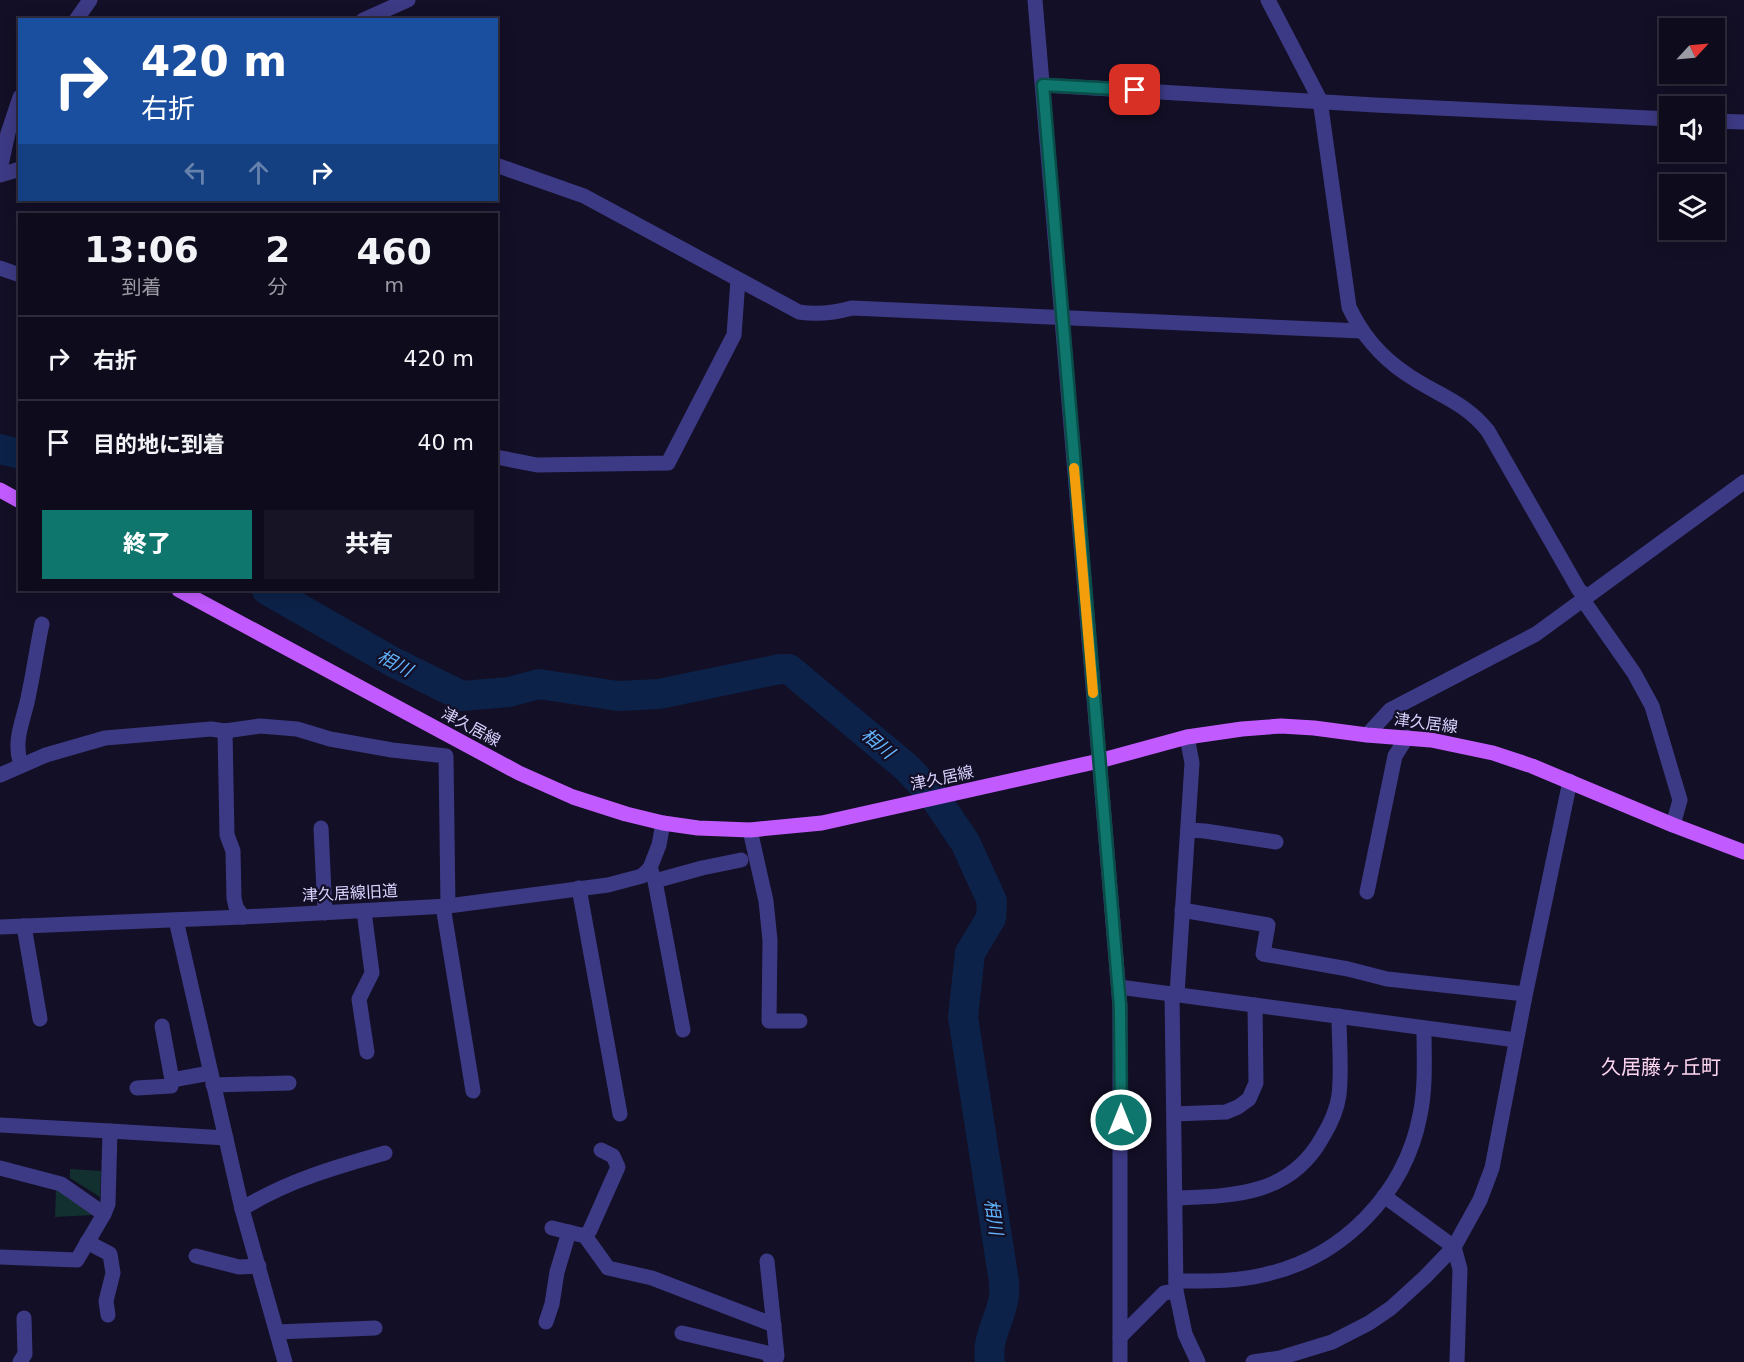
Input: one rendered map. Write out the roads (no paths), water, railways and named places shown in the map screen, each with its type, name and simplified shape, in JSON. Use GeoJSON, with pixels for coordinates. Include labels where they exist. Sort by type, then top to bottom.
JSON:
{"type":"FeatureCollection","features":[{"type":"Feature","properties":{"kind":"main road"},"geometry":{"type":"LineString","coordinates":[[0,490],[18,500]]}},
{"type":"Feature","properties":{"kind":"main road","name":"津久居線"},"geometry":{"type":"LineString","coordinates":[[181,591],[519,773],[573,797],[663,823],[698,828],[750,830],[822,823],[1099,761],[1187,737],[1281,726],[1407,737],[1461,745],[1493,753],[1570,781],[1673,825],[1744,852]]}},
{"type":"Feature","properties":{"kind":"street"},"geometry":{"type":"LineString","coordinates":[[77,18],[90,0]]}},
{"type":"Feature","properties":{"kind":"street"},"geometry":{"type":"LineString","coordinates":[[368,18],[408,0]]}},
{"type":"Feature","properties":{"kind":"street"},"geometry":{"type":"LineString","coordinates":[[1035,0],[1119,987],[1120,1362]]}},
{"type":"Feature","properties":{"kind":"street"},"geometry":{"type":"LineString","coordinates":[[1268,0],[1320,100],[1349,307],[1361,331],[1388,359],[1405,373],[1462,406],[1488,431],[1579,590],[1634,673],[1652,706],[1680,800],[1673,825]]}},
{"type":"Feature","properties":{"kind":"street"},"geometry":{"type":"LineString","coordinates":[[1043,85],[1375,105],[1659,118]]}},
{"type":"Feature","properties":{"kind":"street"},"geometry":{"type":"LineString","coordinates":[[0,170],[8,133],[18,103]]}},
{"type":"Feature","properties":{"kind":"street"},"geometry":{"type":"LineString","coordinates":[[1725,121],[1744,122]]}},
{"type":"Feature","properties":{"kind":"street"},"geometry":{"type":"LineString","coordinates":[[498,166],[584,196],[798,312],[833,313],[852,308],[1361,331]]}},
{"type":"Feature","properties":{"kind":"street"},"geometry":{"type":"LineString","coordinates":[[0,175],[18,170]]}},
{"type":"Feature","properties":{"kind":"street"},"geometry":{"type":"LineString","coordinates":[[0,268],[18,274]]}},
{"type":"Feature","properties":{"kind":"street"},"geometry":{"type":"LineString","coordinates":[[498,457],[537,465],[668,463],[734,335],[738,280]]}},
{"type":"Feature","properties":{"kind":"street"},"geometry":{"type":"LineString","coordinates":[[1367,735],[1390,710],[1519,644],[1585,599],[1744,482]]}},
{"type":"Feature","properties":{"kind":"street"},"geometry":{"type":"LineString","coordinates":[[21,765],[18,755],[21,718],[28,699],[42,624]]}},
{"type":"Feature","properties":{"kind":"street"},"geometry":{"type":"LineString","coordinates":[[0,775],[46,755],[105,738],[211,729],[225,731],[260,726],[297,729],[330,739],[392,750],[446,756]]}},
{"type":"Feature","properties":{"kind":"street"},"geometry":{"type":"LineString","coordinates":[[225,731],[227,835],[233,851],[234,898],[243,917]]}},
{"type":"Feature","properties":{"kind":"street"},"geometry":{"type":"LineString","coordinates":[[1187,737],[1192,763],[1175,993],[1176,1286],[1185,1334],[1198,1362]]}},
{"type":"Feature","properties":{"kind":"street"},"geometry":{"type":"LineString","coordinates":[[1367,892],[1395,756],[1407,737]]}},
{"type":"Feature","properties":{"kind":"street"},"geometry":{"type":"LineString","coordinates":[[456,738],[446,756],[446,906],[473,1091]]}},
{"type":"Feature","properties":{"kind":"street"},"geometry":{"type":"LineString","coordinates":[[1253,1362],[1301,1353],[1332,1342],[1369,1323],[1409,1292],[1454,1247],[1488,1182],[1570,781]]}},
{"type":"Feature","properties":{"kind":"street"},"geometry":{"type":"LineString","coordinates":[[663,823],[652,874],[683,1030]]}},
{"type":"Feature","properties":{"kind":"street"},"geometry":{"type":"LineString","coordinates":[[321,828],[325,913]]}},
{"type":"Feature","properties":{"kind":"street"},"geometry":{"type":"LineString","coordinates":[[750,830],[766,900],[770,940],[769,1021],[800,1021]]}},
{"type":"Feature","properties":{"kind":"street"},"geometry":{"type":"LineString","coordinates":[[1188,830],[1276,842]]}},
{"type":"Feature","properties":{"kind":"street","name":"津久居線旧道"},"geometry":{"type":"LineString","coordinates":[[0,927],[446,906],[626,881],[652,874],[702,868],[741,860]]}},
{"type":"Feature","properties":{"kind":"street"},"geometry":{"type":"LineString","coordinates":[[579,888],[620,1113]]}},
{"type":"Feature","properties":{"kind":"street"},"geometry":{"type":"LineString","coordinates":[[1182,910],[1268,924],[1263,954],[1348,969],[1387,979],[1526,993]]}},
{"type":"Feature","properties":{"kind":"street"},"geometry":{"type":"LineString","coordinates":[[364,911],[372,973],[359,999],[367,1052]]}},
{"type":"Feature","properties":{"kind":"street"},"geometry":{"type":"LineString","coordinates":[[176,920],[242,1209],[285,1362]]}},
{"type":"Feature","properties":{"kind":"street"},"geometry":{"type":"LineString","coordinates":[[24,926],[40,1019]]}},
{"type":"Feature","properties":{"kind":"street"},"geometry":{"type":"LineString","coordinates":[[1119,987],[1516,1041]]}},
{"type":"Feature","properties":{"kind":"street"},"geometry":{"type":"LineString","coordinates":[[1175,1114],[1226,1112],[1249,1099],[1256,1083],[1255,1005]]}},
{"type":"Feature","properties":{"kind":"street"},"geometry":{"type":"LineString","coordinates":[[1176,1198],[1223,1197],[1255,1191],[1276,1182],[1304,1163],[1328,1128],[1339,1097],[1339,1016]]}},
{"type":"Feature","properties":{"kind":"street"},"geometry":{"type":"LineString","coordinates":[[137,1088],[171,1086],[172,1080],[162,1026]]}},
{"type":"Feature","properties":{"kind":"street"},"geometry":{"type":"LineString","coordinates":[[1120,1337],[1164,1293],[1176,1286],[1250,1278],[1297,1265],[1327,1250],[1362,1223],[1384,1196],[1402,1169],[1408,1155],[1420,1114],[1424,1028]]}},
{"type":"Feature","properties":{"kind":"street"},"geometry":{"type":"LineString","coordinates":[[172,1080],[212,1079],[289,1083]]}},
{"type":"Feature","properties":{"kind":"street"},"geometry":{"type":"LineString","coordinates":[[0,1125],[226,1138]]}},
{"type":"Feature","properties":{"kind":"street"},"geometry":{"type":"LineString","coordinates":[[0,1257],[77,1260],[108,1204],[110,1131]]}},
{"type":"Feature","properties":{"kind":"street"},"geometry":{"type":"LineString","coordinates":[[585,1236],[590,1230],[618,1167],[613,1156],[601,1150]]}},
{"type":"Feature","properties":{"kind":"street"},"geometry":{"type":"LineString","coordinates":[[242,1209],[261,1197],[325,1170],[385,1153]]}},
{"type":"Feature","properties":{"kind":"street"},"geometry":{"type":"LineString","coordinates":[[0,1168],[61,1184],[104,1214]]}},
{"type":"Feature","properties":{"kind":"street"},"geometry":{"type":"LineString","coordinates":[[1384,1196],[1454,1247],[1460,1269],[1457,1362]]}},
{"type":"Feature","properties":{"kind":"street"},"geometry":{"type":"LineString","coordinates":[[552,1228],[585,1236],[608,1269],[652,1278],[774,1325]]}},
{"type":"Feature","properties":{"kind":"street"},"geometry":{"type":"LineString","coordinates":[[546,1322],[569,1232]]}},
{"type":"Feature","properties":{"kind":"street"},"geometry":{"type":"LineString","coordinates":[[87,1242],[110,1254],[113,1273],[106,1301],[108,1315]]}},
{"type":"Feature","properties":{"kind":"street"},"geometry":{"type":"LineString","coordinates":[[196,1256],[239,1267],[259,1266]]}},
{"type":"Feature","properties":{"kind":"street"},"geometry":{"type":"LineString","coordinates":[[682,1333],[767,1353],[774,1362],[777,1356],[766,1261]]}},
{"type":"Feature","properties":{"kind":"street"},"geometry":{"type":"LineString","coordinates":[[20,1362],[25,1354],[24,1318]]}},
{"type":"Feature","properties":{"kind":"street"},"geometry":{"type":"LineString","coordinates":[[277,1332],[375,1328]]}},
{"type":"Feature","properties":{"kind":"waterway","name":"相川"},"geometry":{"type":"LineString","coordinates":[[0,449],[18,454]]}},
{"type":"Feature","properties":{"kind":"waterway","name":"相川"},"geometry":{"type":"LineString","coordinates":[[269,591],[393,662],[462,696],[509,692],[539,684],[618,696],[659,694],[789,669],[906,767],[933,795],[965,842],[992,901],[991,918],[970,953],[963,1017],[1004,1282],[1004,1299],[991,1339],[990,1362]]}},
{"type":"Feature","properties":{"kind":"district","name":"久居藤ヶ丘町"},"geometry":{"type":"Point","coordinates":[1661,1067]}}]}
